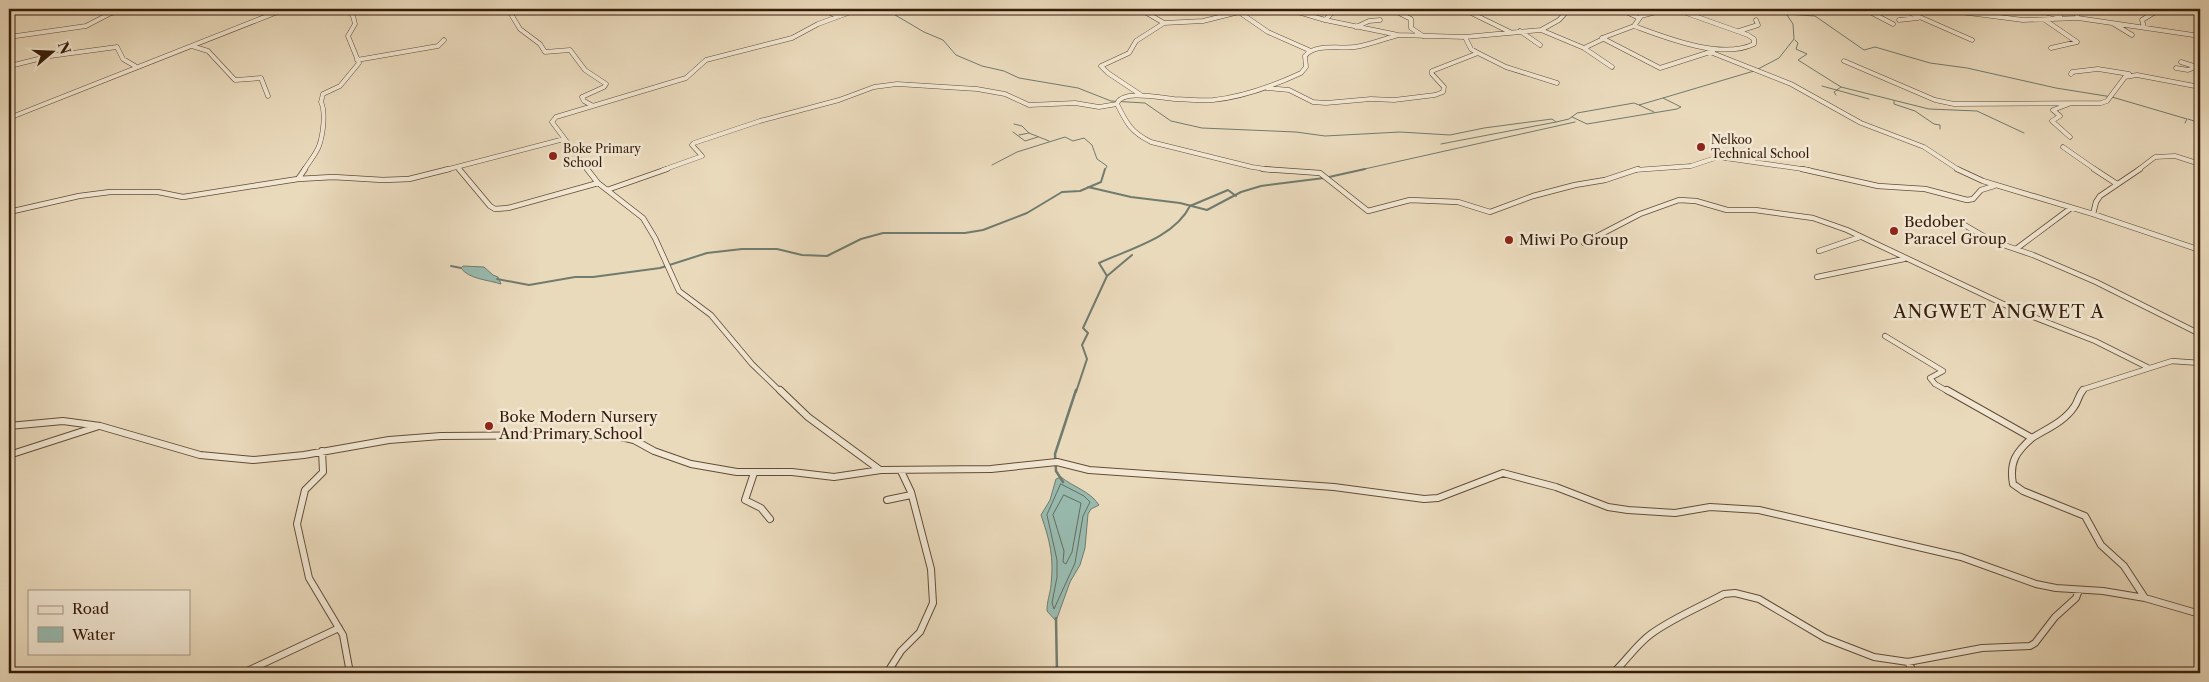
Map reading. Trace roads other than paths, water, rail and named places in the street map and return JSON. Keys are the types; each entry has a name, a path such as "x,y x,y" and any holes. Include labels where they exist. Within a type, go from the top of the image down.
{"street":[{"path":"103,9 111,13"},
{"path":"9,37 86,26 111,13 136,9"},
{"path":"9,118 135,66 192,46 285,9"},
{"path":"298,179 300,173 320,147 323,94 340,86 358,66 358,60 348,36 355,24 353,16 346,9"},
{"path":"508,9 520,29 540,44 545,52 570,50 585,70 606,84 604,87 582,97 584,101 593,106"},
{"path":"822,9 837,16"},
{"path":"859,9 837,16 797,36 701,62 692,74 686,78 569,112 553,120 553,125 598,183 643,218 658,243 678,292 711,315 746,358 808,418 881,470"},
{"path":"1140,9 1164,24"},
{"path":"1232,9 1268,32 1311,50 1356,47 1398,35"},
{"path":"1141,95 1128,84 1104,71 1101,66 1129,53 1136,41 1147,35 1155,27 1164,24 1203,21 1239,12 1266,9"},
{"path":"1288,9 1325,20 1398,35 1465,37 1541,30 1584,48 1612,67"},
{"path":"1325,20 1333,12 1332,9"},
{"path":"1402,9 1396,12 1409,17 1411,19 1411,28 1424,36"},
{"path":"1463,9 1510,32"},
{"path":"1541,30 1559,20 1569,9"},
{"path":"1620,9 1639,18"},
{"path":"1634,26 1639,18 1667,9"},
{"path":"1603,39 1660,68 1710,52 1739,50 1753,45 1754,40 1752,37 1739,31 1675,9"},
{"path":"1904,9 1919,18 1972,40"},
{"path":"1893,24 1868,11 1936,9 2015,19 2045,20 2065,17"},
{"path":"2032,9 2065,17 2200,36"},
{"path":"2074,9 2078,18"},
{"path":"2145,27 2142,25 2142,20 2160,9"},
{"path":"1898,20 1919,18"},
{"path":"1355,27 1367,22 1380,20"},
{"path":"1739,31 1758,25 1756,20"},
{"path":"2045,20 2077,42 2051,48"},
{"path":"2111,22 2132,34"},
{"path":"1584,48 1602,38 1634,26 1720,50"},
{"path":"1520,31 1540,45"},
{"path":"1465,37 1469,46 1478,53 1506,67 1557,83"},
{"path":"358,60 438,46 444,40"},
{"path":"192,46 208,51 216,56 235,80 261,78 268,96"},
{"path":"14,65 50,56 117,47 123,59 135,66"},
{"path":"1117,104 1118,100 1123,96 1141,95 1158,98 1212,100 1242,96 1301,73 1306,67 1305,56 1311,50"},
{"path":"1710,52 1791,84 1861,123 1924,147 1969,176 1994,186 2093,214 2200,250"},
{"path":"1262,88 1289,90 1321,103 1370,99 1390,101 1428,96 1439,94 1444,90 1442,83 1432,74 1432,71 1478,53"},
{"path":"1844,61 1947,103 2103,103 2120,86 2125,76 2137,75"},
{"path":"2180,62 2198,67"},
{"path":"2176,68 2188,70 2198,67"},
{"path":"2071,74 2070,72 2073,71 2098,69 2200,87"},
{"path":"607,190 702,156 692,145 694,142 880,86 908,84 978,89 1005,94 1025,104 1033,105 1072,103 1100,107 1117,104"},
{"path":"1117,104 1128,126 1137,135 1150,142 1252,167 1288,172 1320,173 1333,186 1368,211 1398,202 1416,200 1458,202 1490,212 1534,196 1575,185 1605,180 1640,168 1691,166 1718,157 1804,169 1878,186 1925,188 1967,200 1973,199 1981,190 1994,186"},
{"path":"2069,104 2053,110 2060,116 2052,122 2070,137"},
{"path":"9,212 79,196 110,192 158,192 183,198 298,179 333,177 403,180 564,139"},
{"path":"2063,147 2117,184"},
{"path":"2093,214 2097,199 2125,180 2146,162 2158,156 2175,156 2200,164"},
{"path":"458,167 490,206 495,209 508,208 598,183"},
{"path":"1584,243 1640,214 1683,200 1727,210 1755,210 1813,218 1860,237 2018,311 2096,342 2149,368"},
{"path":"2016,249 2056,217 2072,208"},
{"path":"1961,223 1992,241 2096,282 2167,320 2200,334"},
{"path":"1819,251 1860,237"},
{"path":"1817,277 1905,259"},
{"path":"1885,336 1943,371 1930,378 1935,384 2032,438"},
{"path":"2145,598 2124,566 2101,545 2084,516 2064,506 2023,491 2013,484 2011,460 2016,452 2032,438 2062,420 2074,406 2076,398 2084,389 2172,360 2200,363"},
{"path":"9,426 63,421 100,426 200,455 223,458 269,459 388,440 441,436 612,435 634,440 654,451 691,464 754,473 792,472 834,477 881,470 991,469 1057,462 1100,472 1125,471 1334,488 1424,499 1438,498 1504,474 1556,487 1608,507 1628,510 1675,512 1735,507 1759,510 1961,557 2036,584 2103,591 2145,598 2200,614"},
{"path":"9,455 100,426"},
{"path":"322,451 323,472 313,484 304,490 297,524 309,578 343,635 350,673"},
{"path":"887,673 901,651 920,632 933,603 932,570 908,484 901,471"},
{"path":"754,473 745,500 761,508 770,519"},
{"path":"887,500 911,495"},
{"path":"1613,673 1627,660 1634,648 1652,633 1724,594 1735,592 1759,599 1834,642 1874,658 1908,662 1982,648 2030,646 2035,643 2055,617 2076,598 2079,590"},
{"path":"243,673 339,628"},
{"path":"1908,662 1914,673"}],"water":[{"path":"463,266 484,267 498,277 501,284 469,275 461,268"},
{"path":"1061,477 1091,496 1099,505 1091,509 1088,514 1085,548 1080,565 1070,582 1056,621 1047,611 1052,575 1052,557 1041,515 1050,500 1056,479"}],"waterway":[{"path":"885,9 924,32 943,40 956,55 982,66 1004,71 1019,78 1078,88 1111,101 1145,103 1171,121 1202,128 1296,132 1325,136 1400,132 1450,135 1484,128 1552,119 1556,122"},
{"path":"1783,9 1786,14"},
{"path":"1758,69 1779,58 1794,39 1793,24 1786,14"},
{"path":"1786,14 1815,16 1864,50 1875,47 1930,63 1967,68 2056,88 2112,97 2187,119 2185,123"},
{"path":"1795,40 1798,43 1796,49 1807,54 1798,60 1841,87"},
{"path":"1663,98 1754,71"},
{"path":"1822,86 1837,90"},
{"path":"1837,90 1841,87"},
{"path":"1841,87 1929,109 1977,111 2024,133"},
{"path":"1836,95 1834,92 1837,90"},
{"path":"1837,90 1869,99"},
{"path":"1572,117 1587,124 1681,107 1663,98"},
{"path":"1639,105 1663,98"},
{"path":"1894,101 1894,104 1915,111 1934,124 1940,125 1940,129"},
{"path":"1556,122 1569,119 1577,113 1634,103 1639,105"},
{"path":"1639,105 1654,112"},
{"path":"2188,119 2200,123"},
{"path":"1441,144 1556,122"},
{"path":"1360,170 1575,122"},
{"path":"1014,124 1022,126 1029,133"},
{"path":"1013,132 1025,141 1038,137"},
{"path":"1019,135 1029,133"},
{"path":"1029,133 1049,141"},
{"path":"992,165 1017,152 1065,137 1073,141 1084,138 1092,145 1097,159 1107,166 1105,170"},
{"path":"1089,187 1101,182 1105,169"},
{"path":"1329,177 1365,169"},
{"path":"1235,195 1261,186 1324,178"},
{"path":"497,279 529,285 575,277 593,277 660,268 707,253 742,249 777,249 802,255 827,256 861,239 883,233 965,233 983,230 1027,213 1062,192 1080,191 1089,187"},
{"path":"1089,187 1131,197 1191,206"},
{"path":"1191,206 1228,190 1235,195"},
{"path":"1191,206 1207,210 1235,195"},
{"path":"1107,276 1099,263 1162,234 1183,217 1191,206"},
{"path":"1107,276 1132,255"},
{"path":"451,266 461,268"},
{"path":"1076,392 1087,359 1082,345 1088,333 1083,328 1107,276"},
{"path":"1063,482 1056,471 1055,454 1076,390"},
{"path":"1056,618 1057,673"}],"place":[{"name":"Nelkoo Technical School","path":"1701,147"},
{"name":"Boke Primary School","path":"553,156"},
{"name":"Bedober Paracel Group","path":"1894,231"},
{"name":"Miwi Po Group","path":"1509,240"},
{"name":"Boke Modern Nursery And Primary School","path":"489,426"}],"district":[{"name":"ANGWET ANGWET A","path":"1999,312"}]}
